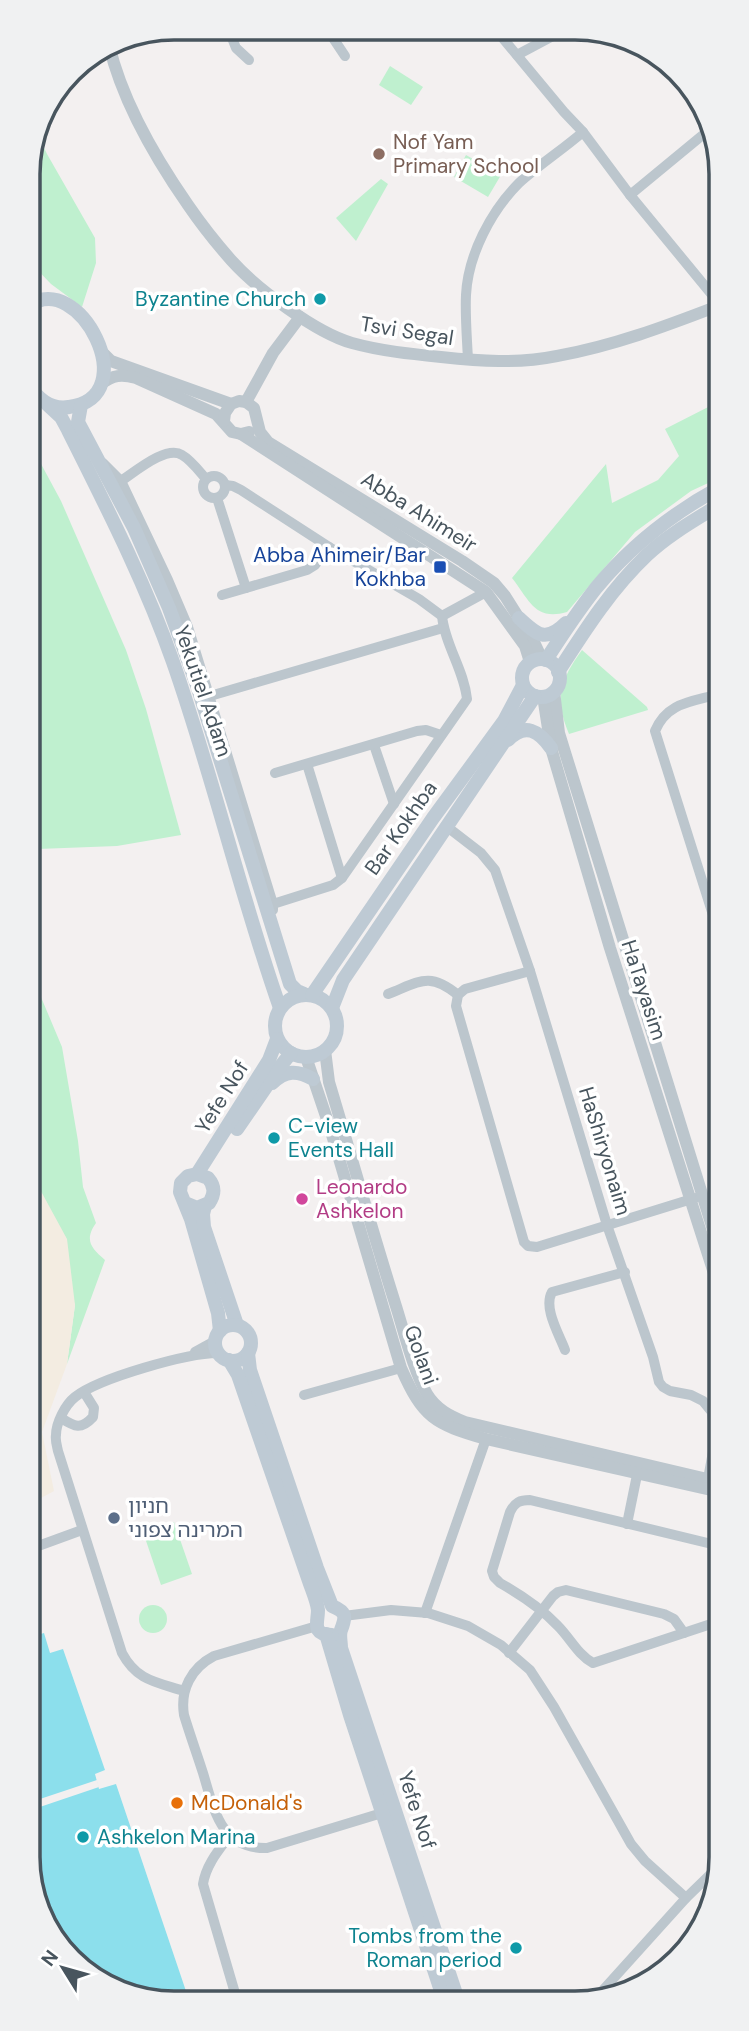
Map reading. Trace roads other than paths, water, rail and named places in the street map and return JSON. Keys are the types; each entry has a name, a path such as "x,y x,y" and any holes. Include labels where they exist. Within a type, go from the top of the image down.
{"main road":[{"path":"41,299 55,300 84,318 99,341 102,352 103,377 93,397 81,405 61,408 47,404"},
{"name":"Yekutiel Adam","path":"41,400 61,417 150,601 200,745 280,1008"},
{"name":"Yekutiel Adam","path":"81,405 78,422 134,528 169,608 197,685 290,984 297,991 308,995"},
{"path":"539,660 553,663 558,672 559,683 539,692 523,672 539,660 598,586 639,544 683,510 709,494"},
{"path":"558,672 593,617 648,554 709,512"},
{"path":"519,618 532,631 545,635 553,634 582,607"},
{"name":"Bar Kokhba","path":"332,1008 343,980 494,754 539,692"},
{"name":"Bar Kokhba","path":"308,995 504,720 539,692"},
{"path":"494,754 522,730 537,732 551,748"},
{"path":"308,995 322,999 332,1008 337,1021 337,1031 325,1051 306,1057 284,1049 278,1040 275,1021 280,1008 290,999 308,995"},
{"name":"Yefe Nof","path":"197,1174 270,1060 278,1040"},
{"name":"Yefe Nof","path":"212,1182 219,1157 291,1053"},
{"path":"261,1094 286,1073 299,1073 313,1079"},
{"path":"205,1206 197,1208 185,1203 180,1192 181,1183 188,1176 197,1174 212,1182 214,1193 205,1206 204,1227 237,1325"},
{"name":"Yefe Nof","path":"185,1203 214,1299 221,1346 238,1375 325,1626 382,1813 441,1991"},
{"path":"237,1325 245,1329 250,1336 251,1345 248,1353 240,1359 221,1346 225,1327 237,1325"},
{"path":"248,1353 254,1381 332,1606"},
{"path":"325,1626 324,1607 340,1609 344,1616"},
{"name":"Yefe Nof","path":"325,1626 344,1624 344,1616"},
{"name":"Yefe Nof","path":"325,1626 341,1648 455,1991"}],"street":[{"path":"233,40 236,48 249,61"},
{"path":"335,40 345,55"},
{"path":"504,40 709,293"},
{"path":"517,55 545,40"},
{"name":"Tsvi Segal","path":"113,55 149,144 197,219 232,261 254,281 300,317 333,335 350,342 397,353 468,360 514,361 555,357 603,346 663,327 709,308"},
{"path":"468,360 466,293 478,247 499,208 518,184 581,135"},
{"path":"630,195 703,136"},
{"path":"246,402 273,353 300,317"},
{"path":"102,352 111,360 231,404"},
{"path":"101,384 111,376 136,378 208,410 224,421 232,432 241,434 251,430 257,420 254,408 239,401 231,404 225,413 224,421"},
{"name":"Abba Ahimeir","path":"257,420 260,432 268,442 494,583 534,642 539,660"},
{"name":"Abba Ahimeir","path":"241,434 486,592 525,646 539,660"},
{"path":"121,481 162,454 174,451 184,456 206,479"},
{"path":"98,460 110,468 121,481 188,627 273,904 274,935"},
{"path":"225,485 223,495 217,498 205,495 203,488 206,479 219,477 225,485 241,490 329,547 419,599 442,616 443,628 466,687 467,699 342,878 333,885 273,904"},
{"path":"217,498 246,588"},
{"path":"222,595 307,570 315,565 329,547"},
{"path":"442,616 486,592"},
{"path":"210,696 443,628"},
{"name":"HaTayasim","path":"539,692 551,748 610,948 708,1225"},
{"name":"HaTayasim","path":"539,692 559,733 697,1198 708,1244"},
{"path":"709,697 671,708 661,717 656,730 709,900"},
{"path":"275,773 418,731 426,730 441,735"},
{"path":"374,745 394,804"},
{"path":"307,764 342,878"},
{"name":"HaShiryonaim","path":"446,826 481,853 495,870 530,971 607,1225 625,1272 659,1381 670,1391 691,1395 703,1401 708,1407"},
{"path":"530,971 465,989 458,995 456,1006 524,1242 528,1246 537,1247 697,1198"},
{"path":"388,994 421,981 434,980 458,995"},
{"name":"Golani","path":"325,1051 329,1082 407,1340 429,1397 450,1416 466,1422 708,1480"},
{"name":"Golani","path":"306,1057 331,1128 401,1368 413,1394 433,1418 450,1428 486,1439 708,1490"},
{"path":"565,1350 548,1300 552,1292 625,1272"},
{"path":"184,1691 148,1679 134,1671 122,1653 82,1530 55,1433 63,1412 74,1398 99,1383 221,1346"},
{"path":"304,1395 401,1368"},
{"path":"61,1418 79,1426 86,1424 93,1417 94,1408 85,1392"},
{"path":"425,1613 486,1439"},
{"path":"627,1524 637,1475"},
{"path":"708,1543 521,1500 513,1505 506,1521 492,1571 494,1577 542,1610 582,1655 593,1663 708,1624"},
{"path":"40,1545 82,1530"},
{"path":"509,1653 552,1596 566,1590 664,1614 674,1619 684,1633"},
{"path":"344,1616 391,1611 425,1613 468,1626 501,1645 530,1670 554,1707 631,1844 645,1861 686,1898"},
{"path":"325,1626 214,1656 193,1672 184,1691 184,1715 216,1817 230,1835 248,1846 267,1848 382,1813 389,1806 391,1799"},
{"path":"230,1835 205,1872 202,1884 234,1991"},
{"path":"606,1987 707,1878"}],"water":[{"name":"Ashkelon Marina","path":"44,1633 50,1653 63,1649 105,1770 95,1774 99,1789 116,1784 186,1991 156,1990 139,1986 123,1981 98,1967 98,1933 64,1933 47,1900 40,1857 40,1634"}],"place":[{"name":"Nof Yam Primary School","path":"379,154"},
{"name":"Byzantine Church","path":"320,299"},
{"name":"Abba Ahimeir/Bar Kokhba","path":"440,567"},
{"name":"C-view Events Hall","path":"274,1138"},
{"name":"Leonardo Ashkelon","path":"302,1199"},
{"name":"חניון המרינה צפוני","path":"114,1518"},
{"name":"McDonald's","path":"177,1803"},
{"name":"Ashkelon Marina","path":"83,1837"},
{"name":"Tombs from the Roman period","path":"516,1948"}]}
